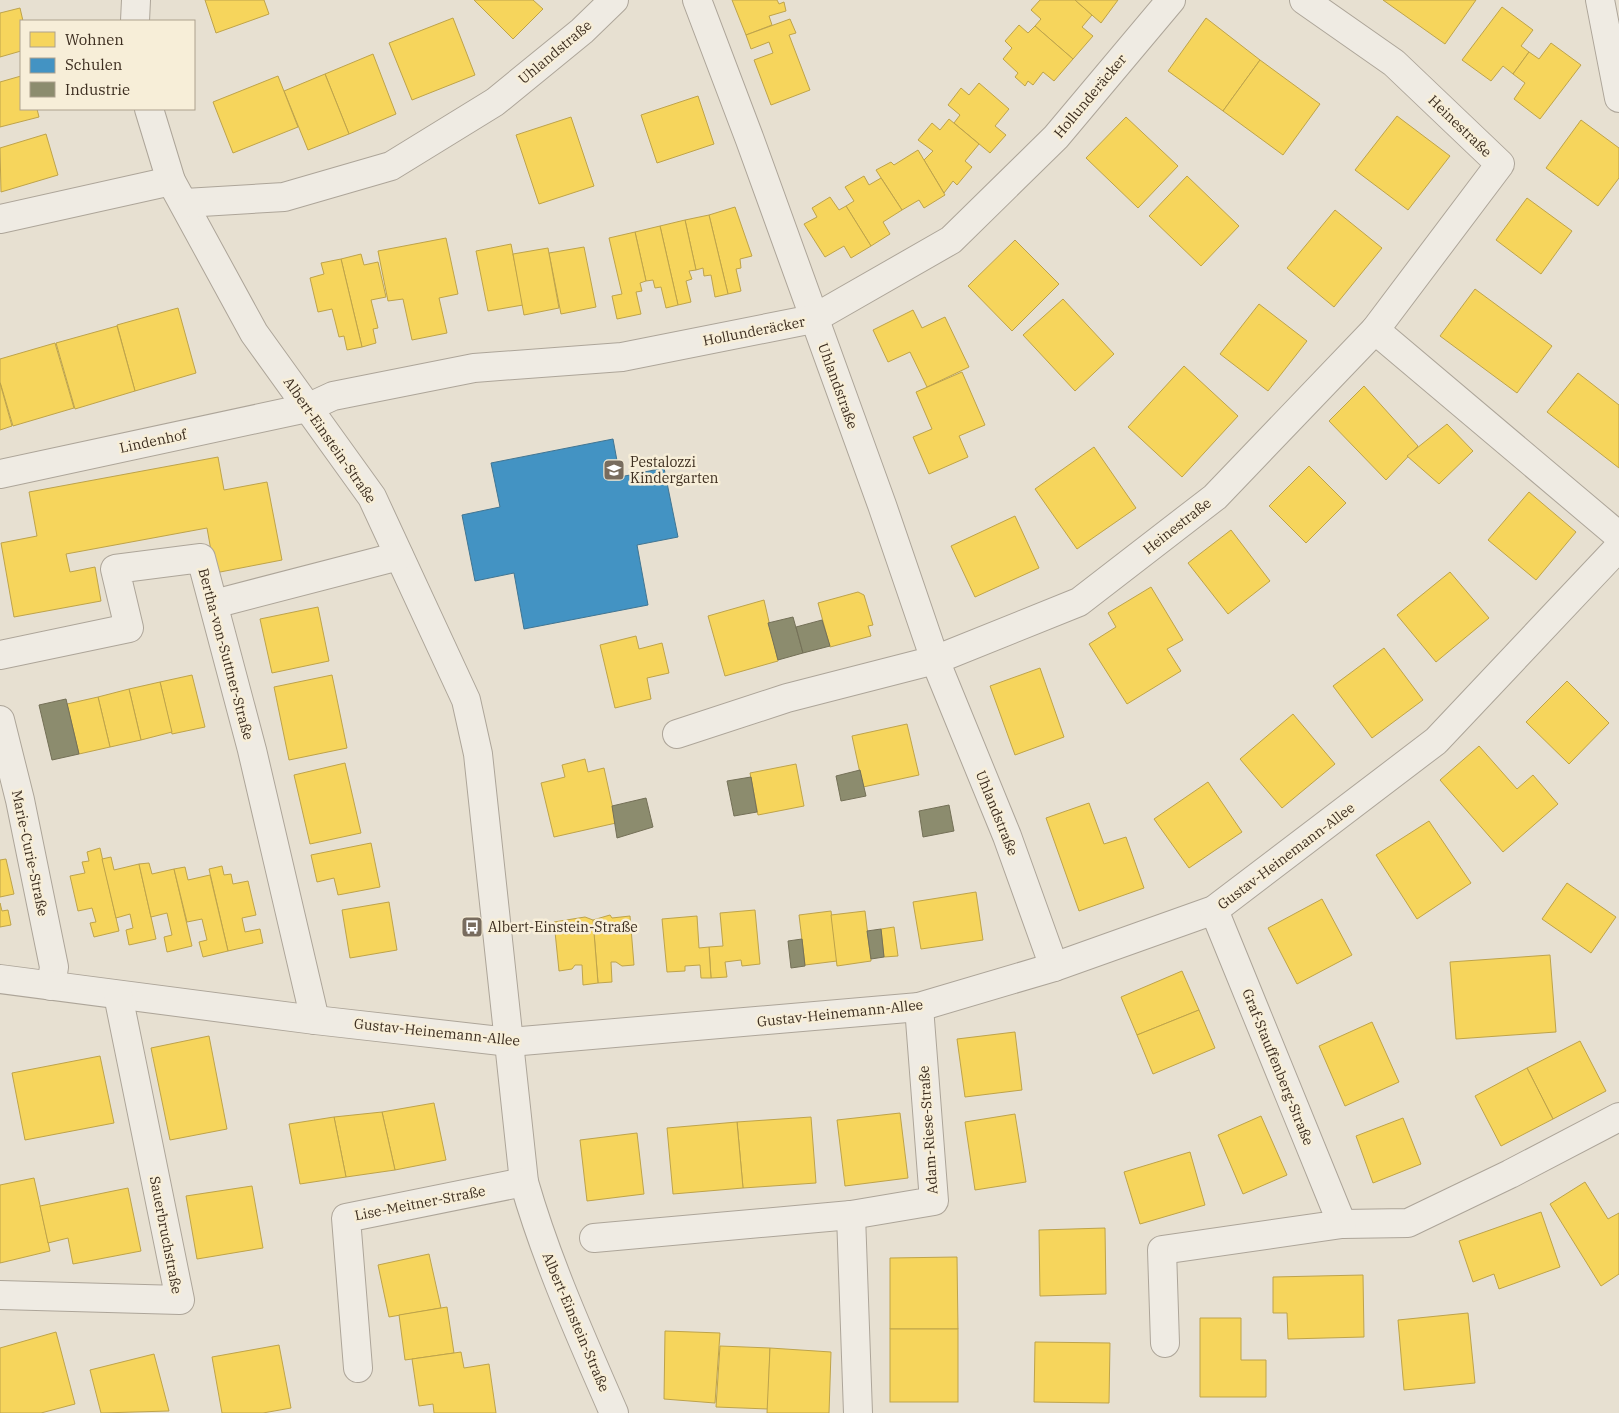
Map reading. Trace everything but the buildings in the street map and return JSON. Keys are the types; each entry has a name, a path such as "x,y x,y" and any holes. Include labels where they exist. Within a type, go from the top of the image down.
{"street":[{"path":"135,20 136,0"},
{"name":"Uhlandstraße","path":"178,192 284,196 391,166 495,102 582,31 614,0"},
{"name":"Uhlandstraße","path":"697,0 750,140 813,319 882,505 935,660 1006,836 1054,967"},
{"name":"Hollunderäcker","path":"307,408 333,396 474,368 622,357 813,319 951,240 1056,138 1171,0"},
{"name":"Heinestraße","path":"935,660 1079,602 1215,497 1375,330 1500,164 1394,63 1304,0"},
{"path":"1600,0 1619,98"},
{"name":"Albert-Einstein-Straße","path":"148,110 178,192 254,333 372,497 466,700 478,754 524,1182 539,1234 556,1279 614,1413"},
{"path":"0,219 178,192"},
{"path":"1375,330 1619,536"},
{"name":"Lindenhof","path":"0,474 307,408"},
{"name":"Gustav-Heinemann-Allee","path":"0,979 315,1020 510,1042 919,1007 1054,967 1214,910 1436,741 1619,548"},
{"path":"214,604 399,556"},
{"name":"Bertha-von-Suttner-Straße","path":"0,655 129,628 115,569 201,558 252,750 315,1020"},
{"path":"677,734 787,698 935,660"},
{"name":"Marie-Curie-Straße","path":"0,720 20,800 54,967 51,986"},
{"name":"Graf-Stauffenberg-Straße","path":"1214,910 1342,1224"},
{"name":"Sauerbruchstraße","path":"0,1295 180,1300 118,995"},
{"name":"Adam-Riese-Straße","path":"594,1238 851,1215 934,1201 919,1007"},
{"path":"1165,1343 1162,1250 1342,1224 1408,1223 1510,1174 1619,1117"},
{"name":"Lise-Meitner-Straße","path":"358,1368 346,1218 524,1182"},
{"path":"851,1215 858,1413"}],"place":[{"name":"Pestalozzi Kindergarten","path":"614,470"},
{"name":"Albert-Einstein-Straße","path":"472,927"}]}
